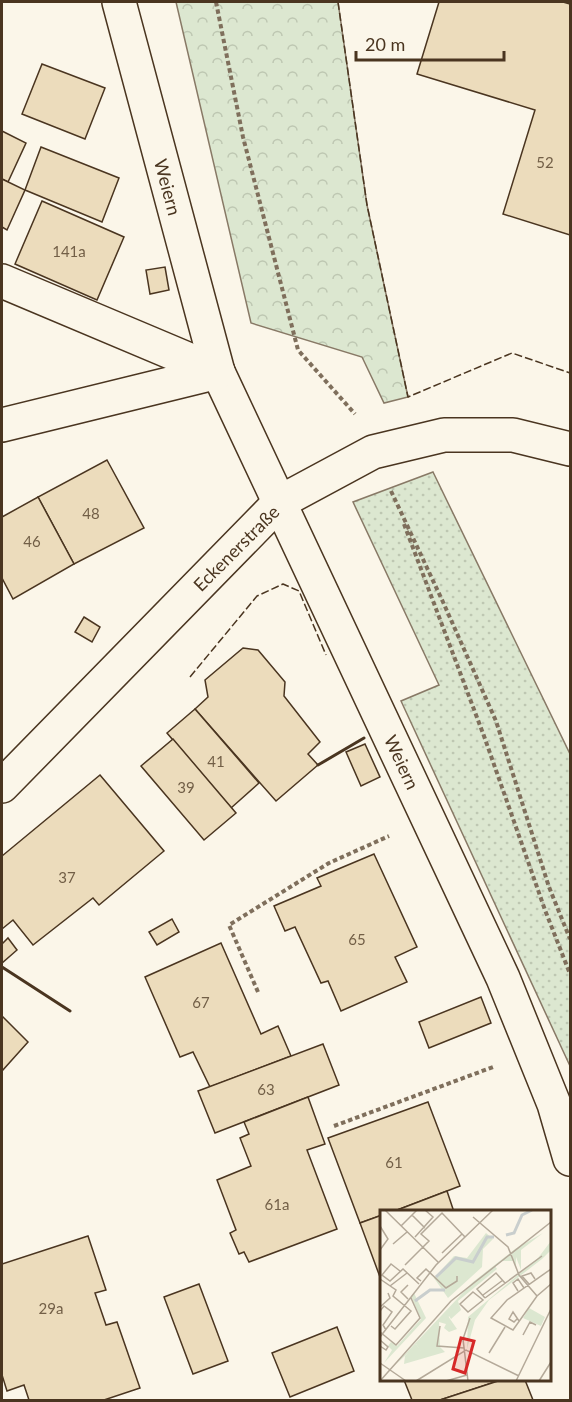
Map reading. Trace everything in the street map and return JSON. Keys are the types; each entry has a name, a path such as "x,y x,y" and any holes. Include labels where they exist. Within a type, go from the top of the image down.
{"street":[{"name":"Weiern","path":"119,2 218,372 503,978 554,1104 570,1159"},
{"path":"2,281 218,372"},
{"path":"2,425 218,372"},
{"name":"Eckenerstraße","path":"2,786 280,502 373,452 444,435 513,435 570,450"}],"path":[{"path":"216,2 243,137 298,350 356,415 393,495 496,721 549,887 570,939"},
{"path":"393,495 484,736 570,974"},
{"path":"258,992 229,925 329,863 428,818"},
{"path":"334,1126 533,1052"}],"green space":[{"path":"176,2 338,2 367,205 408,397 384,403 362,357 251,323"},
{"path":"433,472 570,754 570,1066 401,701 439,685 353,502"}],"building":[{"path":"439,2 563,2 570,4 570,235 503,214 535,110 417,74"},
{"path":"42,64 105,88 85,139 22,114"},
{"path":"2,131 26,143 8,182 2,179"},
{"path":"41,147 119,178 102,222 25,190"},
{"path":"2,179 25,190 7,230 2,227"},
{"path":"42,201 124,237 97,300 15,264"},
{"path":"165,267 169,290 150,294 146,270"},
{"path":"107,460 144,528 74,564 38,497"},
{"path":"38,497 74,564 13,599 2,578 2,517"},
{"path":"84,617 100,627 92,642 75,632"},
{"path":"243,648 258,650 285,682 284,696 320,742 308,754 318,765 276,801 195,709 208,697 205,680"},
{"path":"195,709 259,783 231,808 167,733"},
{"path":"173,739 236,813 204,840 141,766"},
{"path":"365,744 380,777 361,786 346,752"},
{"path":"100,775 164,851 99,905 93,898 33,945 13,920 2,929 2,856"},
{"path":"374,854 417,947 395,957 407,982 341,1011 328,981 321,983 295,927 285,931 274,906 321,886 317,878"},
{"path":"172,919 179,932 157,945 149,932"},
{"path":"8,938 17,950 2,963 2,944"},
{"path":"221,943 261,1034 278,1026 291,1056 210,1087 193,1052 180,1057 145,977"},
{"path":"481,997 491,1023 429,1048 419,1022"},
{"path":"2,1016 28,1042 2,1071"},
{"path":"323,1044 339,1085 215,1133 198,1091"},
{"path":"308,1097 325,1144 307,1150 337,1229 249,1262 244,1252 239,1254 230,1233 236,1230 217,1180 251,1166 240,1138 249,1134 244,1122"},
{"path":"428,1102 460,1186 397,1210 380,1210 380,1216 360,1223 328,1138"},
{"path":"447,1191 453,1210 397,1210"},
{"path":"380,1216 380,1277 360,1223"},
{"path":"88,1236 106,1290 95,1293 106,1325 117,1322 140,1388 104,1400 29,1400 24,1385 7,1391 2,1375 2,1264"},
{"path":"199,1284 228,1361 193,1374 164,1297"},
{"path":"337,1327 354,1371 290,1397 272,1353"},
{"path":"404,1381 498,1381 440,1400 412,1400"},
{"path":"498,1381 525,1381 533,1400 440,1400"}],"fence":[{"path":"338,2 367,205 408,397 512,353 570,373"},
{"path":"190,677 257,596 283,584 299,591 326,655"}],"wall":[{"path":"318,765 364,738"},
{"path":"2,967 70,1011"}]}
